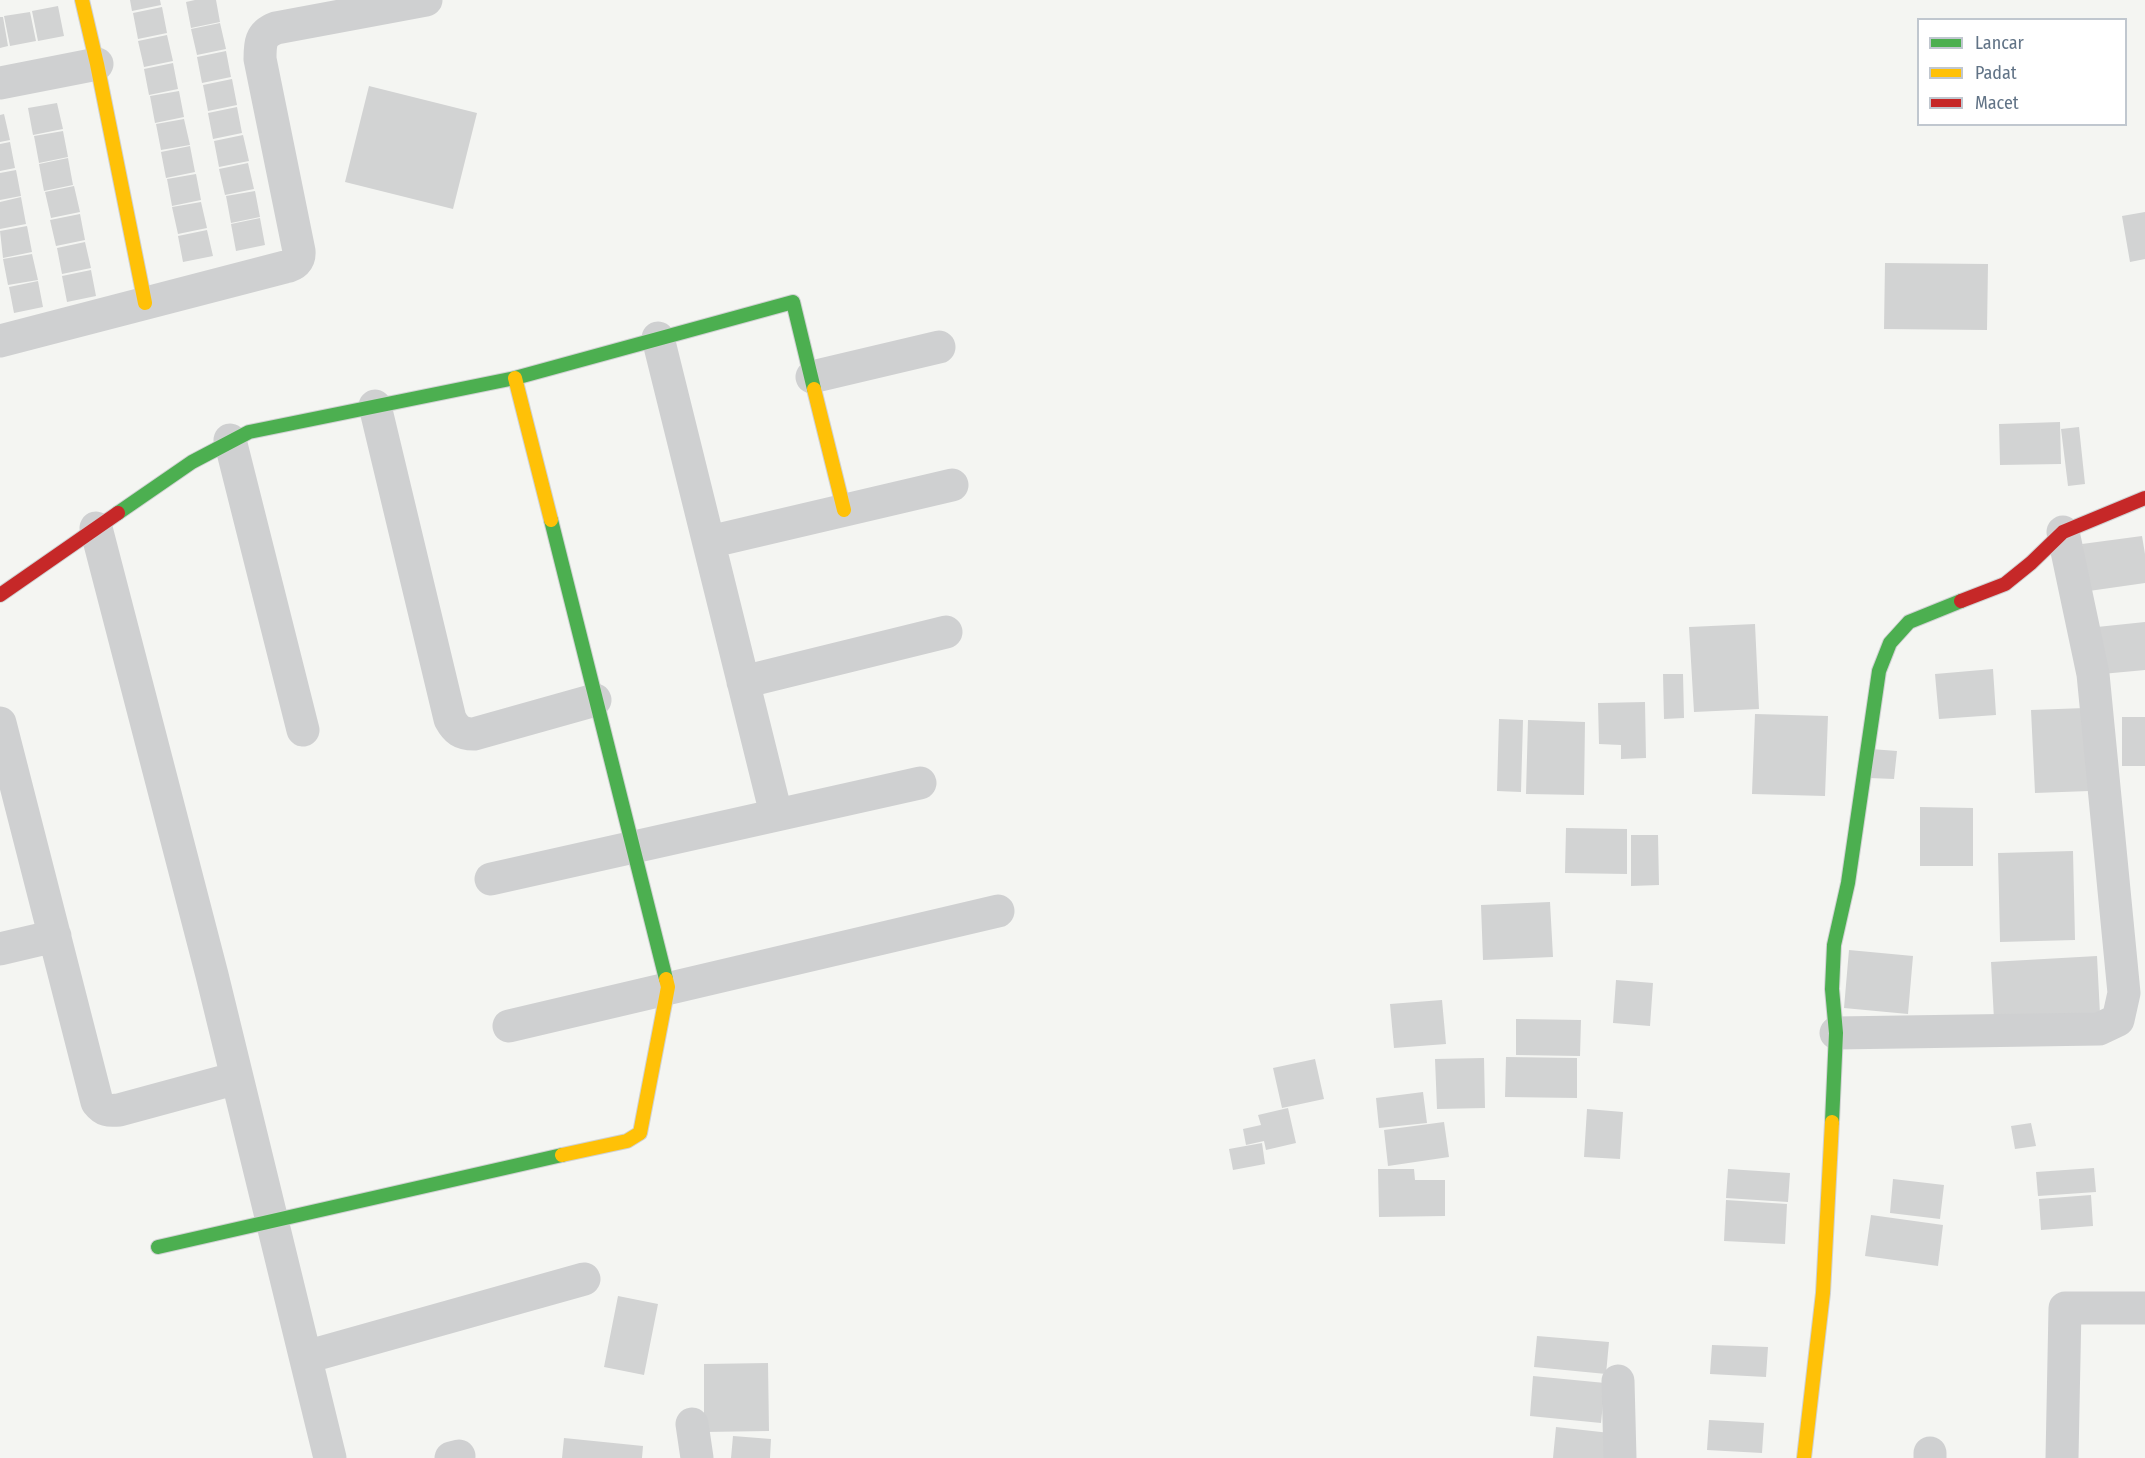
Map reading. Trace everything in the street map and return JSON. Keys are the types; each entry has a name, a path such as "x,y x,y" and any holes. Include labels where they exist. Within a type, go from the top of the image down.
{"street":[{"path":"82,0 145,303"},
{"path":"0,341 297,262 300,256 260,59 263,36 276,28 426,0"},
{"path":"0,83 97,64"},
{"path":"0,595 192,462 249,432 515,378 793,302 844,510"},
{"path":"658,339 776,814"},
{"path":"812,377 939,347"},
{"path":"158,1247 627,1141 640,1133 668,987 515,378"},
{"path":"375,405 450,719 456,730 464,734 474,734 595,700"},
{"path":"230,440 303,730"},
{"path":"709,542 952,485"},
{"path":"1804,1458 1823,1293 1836,1033 1832,989 1834,945 1850,871 1879,671 1890,643 1909,622 2005,584 2063,532 2145,498"},
{"path":"96,528 237,1078 330,1458"},
{"path":"1836,1033 2099,1029 2118,1020 2124,993 2093,674 2063,532"},
{"path":"743,682 946,632"},
{"path":"0,723 97,1102 108,1111 119,1110 237,1078"},
{"path":"491,879 920,783"},
{"path":"510,1026 998,911"},
{"path":"0,949 55,936"},
{"path":"306,1357 584,1279"},
{"path":"2062,1458 2066,1308 2145,1308"},
{"path":"1618,1381 1620,1458"},
{"path":"692,1424 697,1458"}],"building":[{"path":"130,0 160,0 161,5 132,11"},
{"path":"216,0 220,22 191,28 186,2"},
{"path":"58,6 64,36 38,41 32,11"},
{"path":"162,7 167,33 138,39 133,13"},
{"path":"30,12 36,41 10,46 4,16"},
{"path":"0,17 3,17 8,46 0,48"},
{"path":"220,23 226,49 197,55 191,29"},
{"path":"167,35 173,61 144,67 138,41"},
{"path":"226,51 231,77 202,83 197,57"},
{"path":"173,63 178,89 149,95 144,69"},
{"path":"232,79 237,105 208,111 203,85"},
{"path":"369,86 477,113 453,209 345,182"},
{"path":"179,91 184,117 155,123 150,96"},
{"path":"57,103 63,129 33,135 28,108"},
{"path":"237,107 242,133 213,139 208,113"},
{"path":"4,114 10,140 0,142 0,115"},
{"path":"184,119 190,145 161,150 156,124"},
{"path":"63,131 68,157 39,163 34,136"},
{"path":"243,135 249,161 219,167 214,141"},
{"path":"10,142 15,168 0,171 0,144"},
{"path":"190,146 195,172 166,178 161,152"},
{"path":"68,158 73,185 44,191 39,164"},
{"path":"248,163 254,189 225,195 219,169"},
{"path":"16,170 21,196 0,200 0,173"},
{"path":"196,174 201,200 172,206 167,179"},
{"path":"74,186 80,212 51,218 45,192"},
{"path":"255,191 260,217 231,223 226,196"},
{"path":"21,197 26,224 0,229 0,202"},
{"path":"201,202 207,228 178,234 172,207"},
{"path":"2145,212 2145,259 2130,262 2122,216"},
{"path":"80,214 85,240 56,246 50,220"},
{"path":"260,218 265,245 236,251 231,224"},
{"path":"27,226 32,252 3,258 0,231"},
{"path":"207,230 213,256 183,262 178,236"},
{"path":"85,242 91,268 62,274 57,248"},
{"path":"32,254 38,280 8,285 3,259"},
{"path":"1885,263 1988,264 1987,330 1884,329"},
{"path":"91,270 96,296 67,302 62,276"},
{"path":"38,281 43,307 14,313 9,287"},
{"path":"2060,422 2061,464 2000,465 1999,424"},
{"path":"2079,427 2085,484 2068,486 2061,429"},
{"path":"2142,536 2145,554 2145,583 2089,591 2082,544"},
{"path":"2145,622 2145,670 2102,674 2097,627"},
{"path":"1755,624 1759,709 1694,712 1689,627"},
{"path":"1993,669 1996,715 1939,719 1935,674"},
{"path":"1663,674 1683,674 1684,718 1664,719"},
{"path":"1645,702 1646,758 1621,759 1621,745 1599,744 1598,703"},
{"path":"2085,708 2089,791 2035,793 2031,710"},
{"path":"1755,714 1828,716 1825,796 1752,794"},
{"path":"2122,717 2145,717 2145,766 2122,766"},
{"path":"1499,719 1523,720 1521,792 1497,791"},
{"path":"1528,720 1585,722 1584,795 1526,794"},
{"path":"1871,749 1897,751 1894,779 1869,778"},
{"path":"1920,807 1973,808 1973,866 1920,866"},
{"path":"1566,828 1627,829 1627,874 1565,873"},
{"path":"1631,835 1658,835 1659,885 1631,886"},
{"path":"2073,851 2075,940 2000,942 1998,853"},
{"path":"1550,902 1553,957 1483,960 1481,905"},
{"path":"1849,950 1913,956 1908,1014 1844,1008"},
{"path":"2097,956 2100,1014 1994,1020 1991,962"},
{"path":"1616,980 1653,983 1650,1026 1613,1023"},
{"path":"1442,1000 1446,1044 1394,1048 1390,1004"},
{"path":"1516,1019 1581,1020 1580,1056 1516,1055"},
{"path":"1506,1057 1577,1058 1577,1098 1505,1097"},
{"path":"1484,1058 1485,1108 1437,1109 1435,1059"},
{"path":"1315,1059 1324,1099 1282,1108 1273,1068"},
{"path":"1423,1092 1427,1123 1379,1128 1376,1098"},
{"path":"1288,1108 1296,1143 1266,1150 1264,1141 1246,1145 1243,1129 1261,1125 1258,1115"},
{"path":"1587,1109 1623,1112 1620,1159 1584,1157"},
{"path":"1444,1122 1449,1157 1388,1166 1384,1130"},
{"path":"2031,1123 2036,1146 2015,1149 2011,1126"},
{"path":"1262,1143 1265,1164 1233,1170 1229,1149"},
{"path":"2094,1168 2096,1192 2038,1196 2036,1172"},
{"path":"1378,1169 1414,1169 1415,1180 1445,1180 1445,1216 1379,1217"},
{"path":"1728,1169 1790,1173 1788,1202 1726,1198"},
{"path":"1893,1179 1944,1185 1940,1219 1890,1213"},
{"path":"2091,1195 2093,1226 2041,1230 2039,1199"},
{"path":"1726,1200 1787,1204 1785,1244 1724,1241"},
{"path":"1871,1215 1943,1225 1938,1266 1865,1256"},
{"path":"618,1296 658,1304 644,1375 604,1367"},
{"path":"1537,1336 1609,1342 1606,1374 1534,1367"},
{"path":"1712,1345 1768,1347 1766,1377 1710,1374"},
{"path":"768,1363 769,1431 704,1432 704,1364"},
{"path":"1533,1376 1605,1383 1601,1423 1530,1416"},
{"path":"1709,1420 1764,1423 1762,1453 1707,1450"},
{"path":"1556,1427 1610,1433 1608,1458 1553,1458"},
{"path":"733,1436 771,1439 770,1458 731,1458"},
{"path":"564,1438 643,1446 642,1458 562,1458"}],"traffic: fast":[{"path":"118,513 192,462 249,432 515,378 793,302 814,389"},
{"path":"551,520 666,979"},
{"path":"1832,1122 1836,1033 1832,989 1834,945 1848,883 1879,671 1890,643 1909,622 1961,601"},
{"path":"158,1247 562,1155"}],"traffic: slow":[{"path":"82,0 145,303"},
{"path":"515,378 551,520"},
{"path":"814,389 844,510"},
{"path":"562,1155 627,1141 640,1133 668,987 666,979"},
{"path":"1804,1458 1823,1293 1832,1122"}],"traffic: jam":[{"path":"1961,601 2005,584 2063,532 2145,498"},
{"path":"0,595 118,513"}]}
